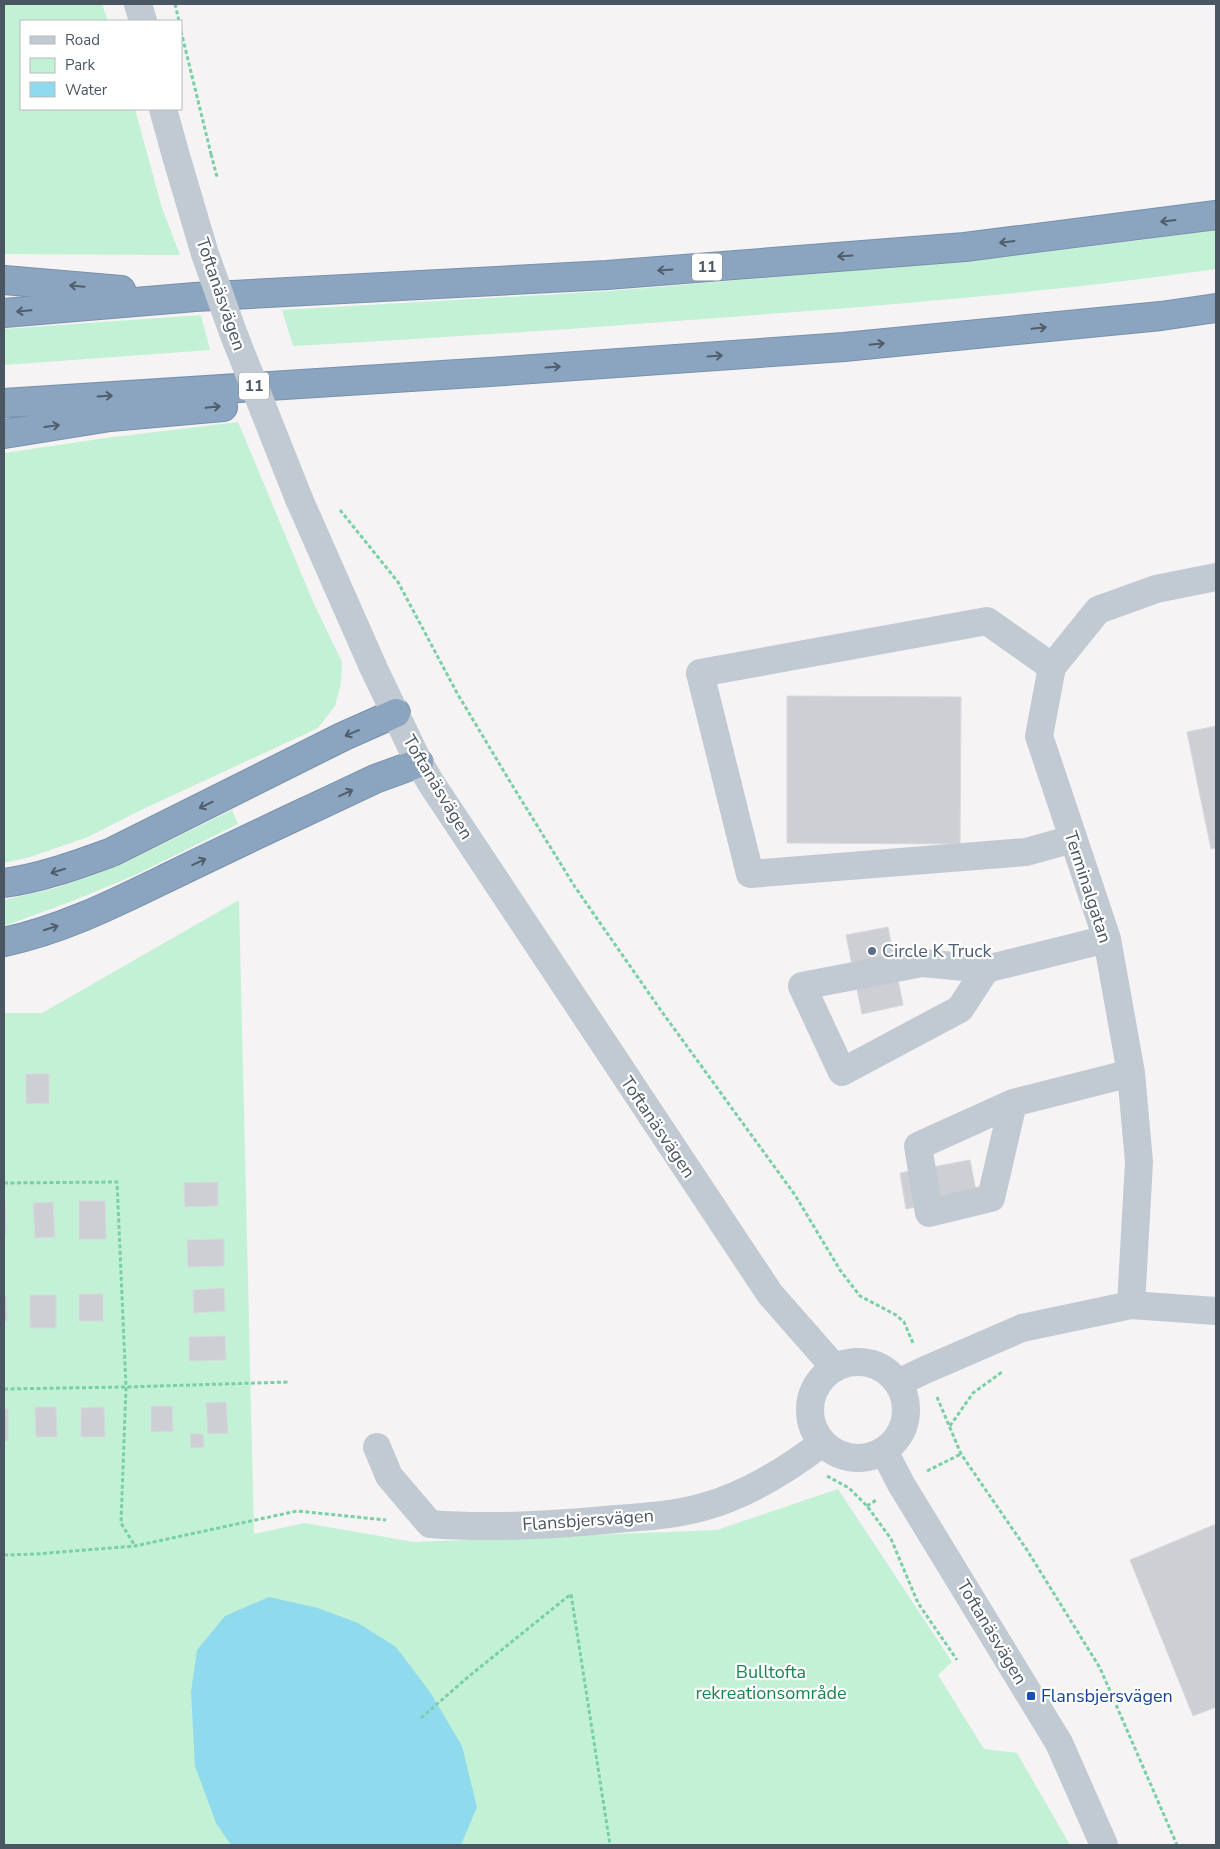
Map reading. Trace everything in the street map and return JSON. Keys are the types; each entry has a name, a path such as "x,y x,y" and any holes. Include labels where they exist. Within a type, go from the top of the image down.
{"highway":[{"name":"11","path":"4,313 195,297 607,275 965,247 1216,215"},
{"path":"4,280 195,297"},
{"name":"11","path":"4,402 504,371 844,347 1161,316 1216,308"},
{"path":"4,434 110,417 330,396 504,371"},
{"path":"4,883 26,880 74,866 112,852 344,736 396,714"},
{"path":"4,942 70,922 116,903 375,779 419,763"}],"street":[{"path":"138,4 142,20"},
{"name":"Toftanäsvägen","path":"163,110 205,254 234,335 299,499 362,643 419,763 770,1294 835,1368"},
{"name":"Terminalgatan","path":"1131,1306 1139,1162 1131,1073 1107,939 1039,736 1052,667 1098,610 1156,589 1216,577"},
{"path":"1052,667 987,621 700,673 750,874 1026,852 1073,839"},
{"path":"986,969 960,1009 842,1072 802,986 922,963 986,969 1107,939"},
{"path":"1014,1102 1131,1073"},
{"path":"898,1383 1022,1328 1131,1306 1216,1311"},
{"path":"852,1362 870,1363 886,1370 898,1383 905,1399 906,1417 900,1434 884,1451 872,1456 854,1458 837,1453 822,1442 812,1424 810,1402 819,1382 835,1368 852,1362"},
{"name":"Flansbjersvägen","path":"430,1524 457,1526 567,1524 671,1513 703,1507 738,1494 770,1479 797,1462 822,1442"},
{"path":"377,1447 389,1476 430,1524"},
{"name":"Toftanäsvägen","path":"884,1451 901,1484 1059,1743 1104,1845"}],"path":[{"path":"175,4 179,20"},
{"path":"182,35 211,154"},
{"path":"336,503 340,512 398,582 457,694 575,887 662,1012 795,1195 840,1270 860,1296 896,1315 904,1322 961,1454 1027,1550 1100,1668 1178,1845"},
{"path":"4,1183 117,1182 126,1388 121,1523 135,1546"},
{"path":"950,1426 972,1393 1010,1368"},
{"path":"4,1389 126,1388 289,1382"},
{"path":"797,1462 849,1488 866,1506 891,1539 918,1603 957,1660"},
{"path":"4,1555 135,1546 298,1511 430,1524"},
{"path":"421,1718 468,1677 571,1594 610,1845"}],"green space":[{"path":"4,4 102,4 108,20 20,20 20,110 135,110 162,208 180,255 4,254"},
{"path":"1216,229 1216,269 1006,294 544,331 293,346 282,310 610,291 968,261"},
{"path":"201,315 210,350 4,365 4,329"},
{"path":"238,422 314,604 342,662 341,683 335,706 318,728 141,810 88,837 30,857 4,863 4,453"},
{"path":"232,810 238,824 133,876 4,926 4,900 56,888 118,866"},
{"name":"Bulltofta rekreationsområde","path":"239,900 254,1534 305,1523 414,1542 717,1530 838,1489 952,1662 938,1675 984,1749 1017,1753 1070,1845 4,1845 4,1013 42,1013"}],"water":[{"path":"269,1597 318,1608 358,1623 396,1647 430,1692 462,1746 477,1807 461,1845 231,1845 216,1823 195,1766 191,1692 197,1650 225,1616"}],"building":[{"path":"787,696 961,697 960,844 787,843"},
{"path":"1216,726 1216,848 1211,849 1187,732"},
{"path":"888,927 903,1005 862,1014 846,935"},
{"path":"26,1074 49,1074 49,1103 26,1104"},
{"path":"970,1160 977,1196 906,1209 900,1173"},
{"path":"218,1182 218,1206 185,1207 184,1183"},
{"path":"79,1201 105,1201 106,1239 79,1239"},
{"path":"5,1202 6,1234 4,1234"},
{"path":"53,1202 55,1237 35,1238 33,1203"},
{"path":"224,1239 224,1266 188,1267 187,1240"},
{"path":"224,1288 225,1311 194,1313 193,1290"},
{"path":"79,1294 103,1294 103,1321 79,1321"},
{"path":"30,1295 56,1295 56,1328 30,1328"},
{"path":"4,1296 6,1296 7,1321 4,1321"},
{"path":"225,1336 226,1360 189,1361 189,1337"},
{"path":"226,1402 228,1433 208,1434 206,1403"},
{"path":"151,1406 172,1406 173,1431 151,1432"},
{"path":"35,1407 56,1407 57,1437 36,1437"},
{"path":"104,1407 105,1437 81,1437 81,1408"},
{"path":"4,1409 8,1409 8,1441 4,1441"},
{"path":"190,1434 203,1434 204,1447 191,1448"},
{"path":"1216,1524 1216,1707 1193,1716 1130,1560"}],"place":[{"name":"Circle K Truck","path":"872,951"},
{"name":"Flansbjersvägen","path":"1031,1696"}]}
